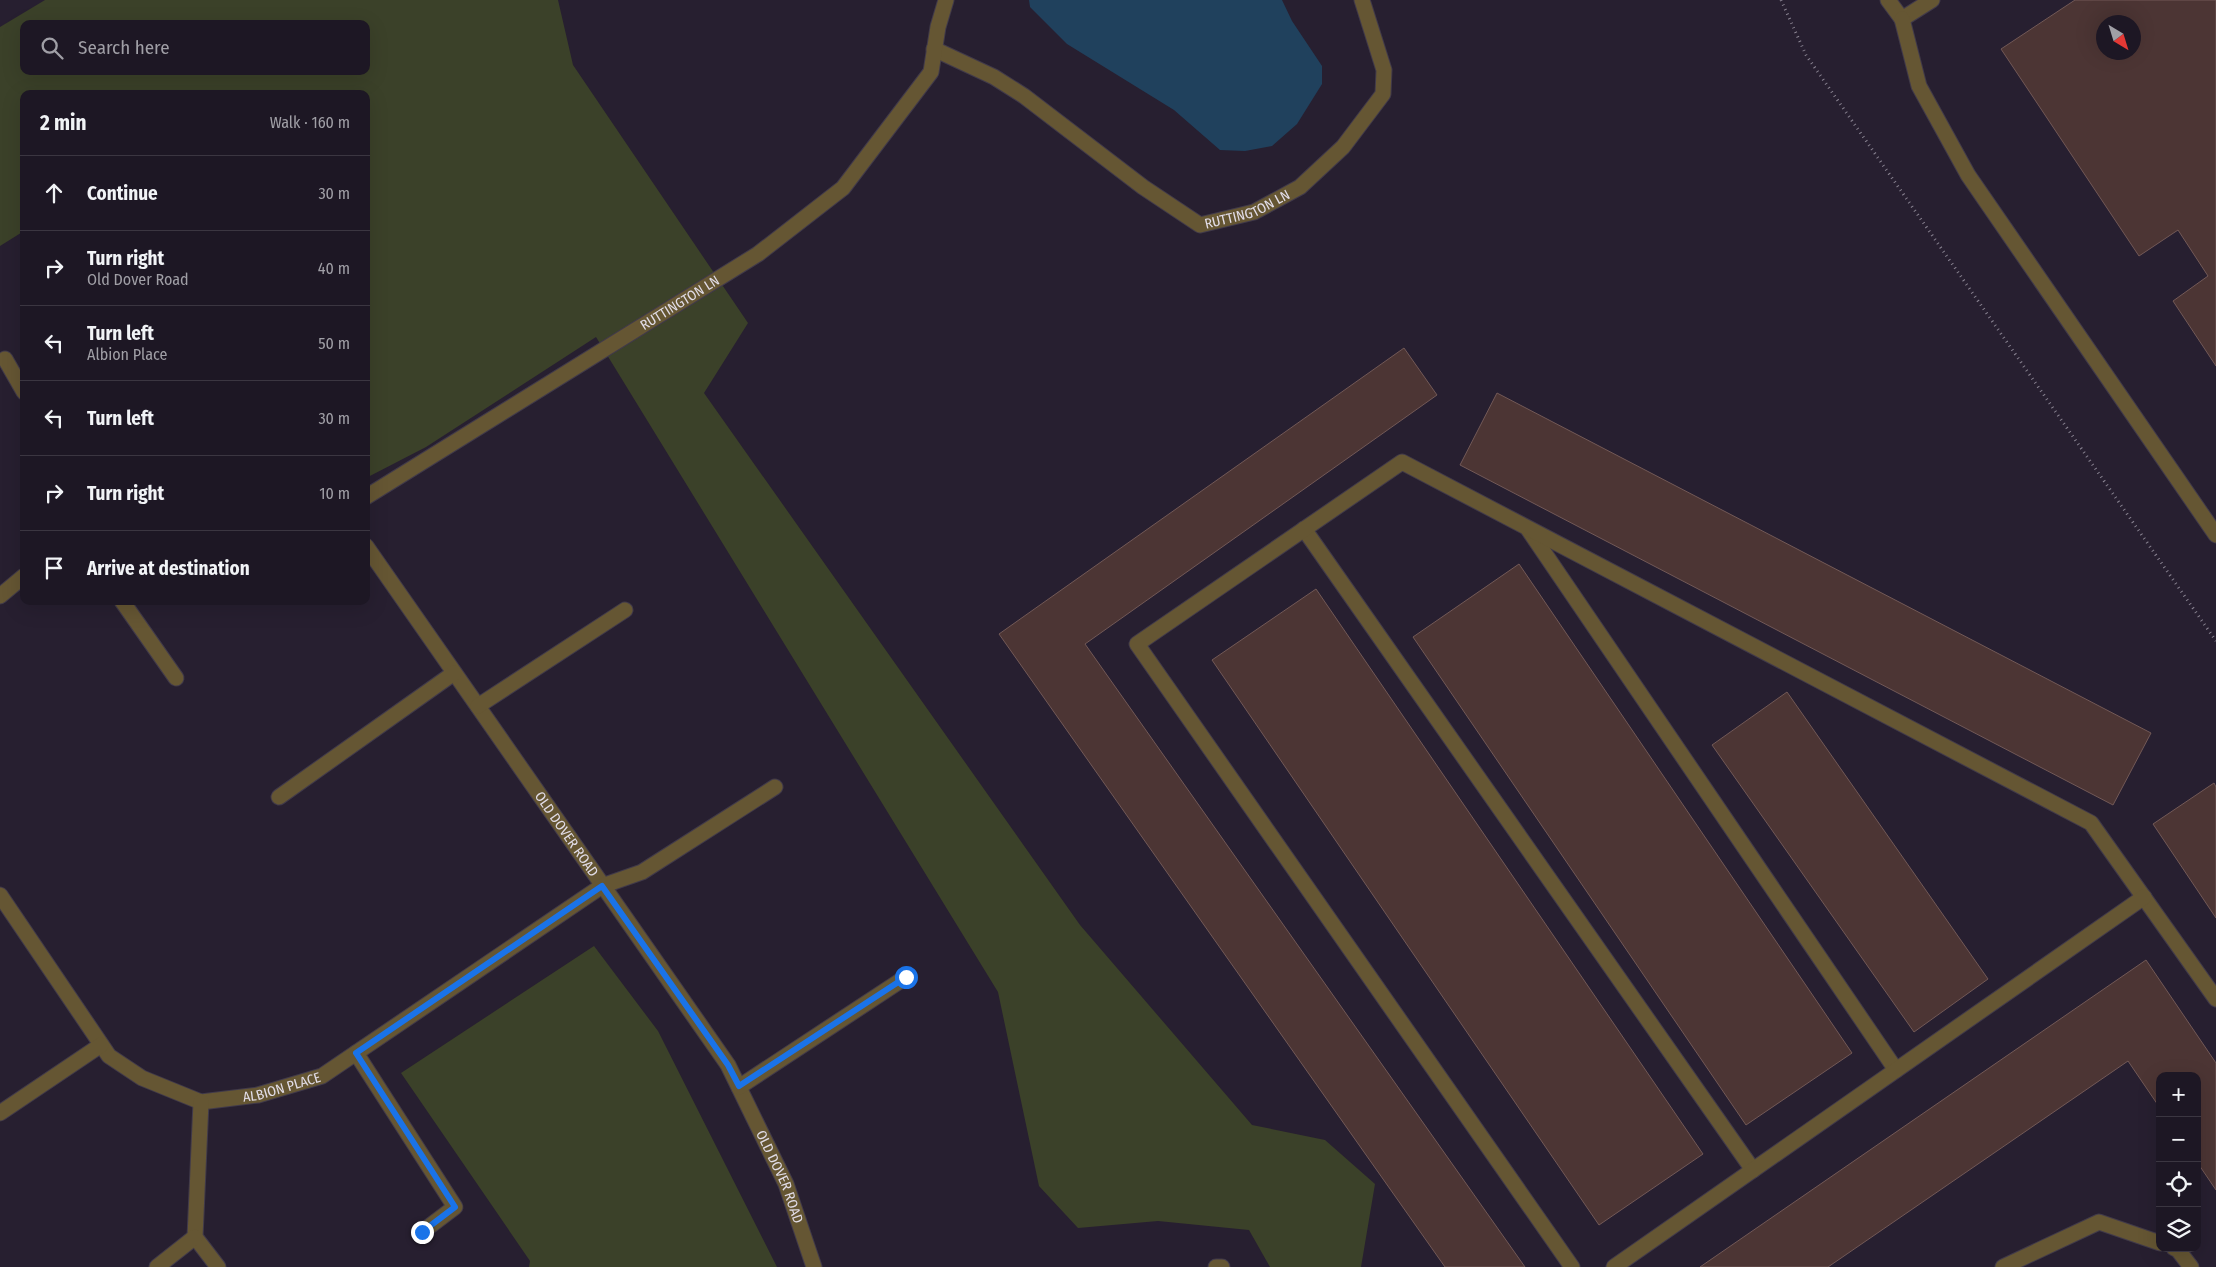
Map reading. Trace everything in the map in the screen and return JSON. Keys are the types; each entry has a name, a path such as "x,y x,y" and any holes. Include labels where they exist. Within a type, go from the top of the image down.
{"street":[{"name":"RUTTINGTON LN","path":"370,495 758,254 843,188 930,72 946,0"},
{"name":"RUTTINGTON LN","path":"934,49 994,77 1024,96 1143,187 1200,225 1254,212 1300,187 1344,147 1383,94 1384,70 1362,0"},
{"path":"1888,0 1902,20 1919,86 1968,174 2216,535"},
{"path":"1902,20 1932,0"},
{"path":"5,359 20,385"},
{"path":"1572,1267 1137,644 1402,462 2091,823 2216,999"},
{"path":"1526,527 1896,1070"},
{"path":"1304,529 1753,1170"},
{"name":"OLD DOVER ROAD","path":"370,552 728,1065 786,1184 814,1267"},
{"path":"0,596 20,579"},
{"path":"125,605 176,678"},
{"path":"478,706 625,610"},
{"path":"279,797 454,673"},
{"name":"ALBION PLACE","path":"0,896 109,1056 142,1078 201,1102 258,1095 322,1076 602,886 642,872 775,787"},
{"path":"1614,1267 2144,897"},
{"path":"739,1086 906,977"},
{"path":"0,1114 101,1045"},
{"path":"356,1053 455,1207 422,1232"},
{"path":"201,1102 195,1237 218,1267"},
{"path":"2002,1267 2099,1222 2156,1242"},
{"path":"157,1267 195,1237"},
{"path":"2180,1252 2191,1267"},
{"path":"1216,1267 1222,1267"}],"path":[{"path":"1782,0 1806,55 2216,641"}],"green space":[{"path":"45,0 558,0 573,65 748,323 704,393 1080,925 1252,1125 1325,1140 1375,1184 1361,1267 1270,1267 1249,1230 1158,1221 1078,1228 1039,1186 998,992 596,337 426,447 370,476 370,90 20,90 20,234 0,246 0,27"},
{"path":"594,946 658,1031 777,1267 529,1267 530,1261 401,1073"}],"water":[{"path":"1029,0 1282,0 1292,21 1322,66 1322,84 1297,124 1272,146 1245,151 1220,150 1174,110 1067,44 1030,7"}],"building":[{"path":"2075,0 2216,0 2216,366 2173,301 2208,276 2178,230 2139,256 2001,49"},
{"path":"1404,348 1437,395 1085,644 1525,1267 1445,1267 999,634"},
{"path":"1497,393 2151,733 2113,805 1460,465"},
{"path":"1519,564 1852,1053 1746,1125 1413,637"},
{"path":"1316,589 1703,1154 1599,1225 1212,660"},
{"path":"1787,692 1988,979 1914,1032 1712,745"},
{"path":"2214,783 2216,787 2216,918 2153,824"},
{"path":"2146,960 2216,1063 2216,1190 2201,1168 2201,1072 2156,1072 2156,1102 2128,1061 1828,1267 1700,1267"}],"route":[{"path":"422,1232 455,1207 356,1053 602,886 728,1065 739,1086 906,977"}]}
